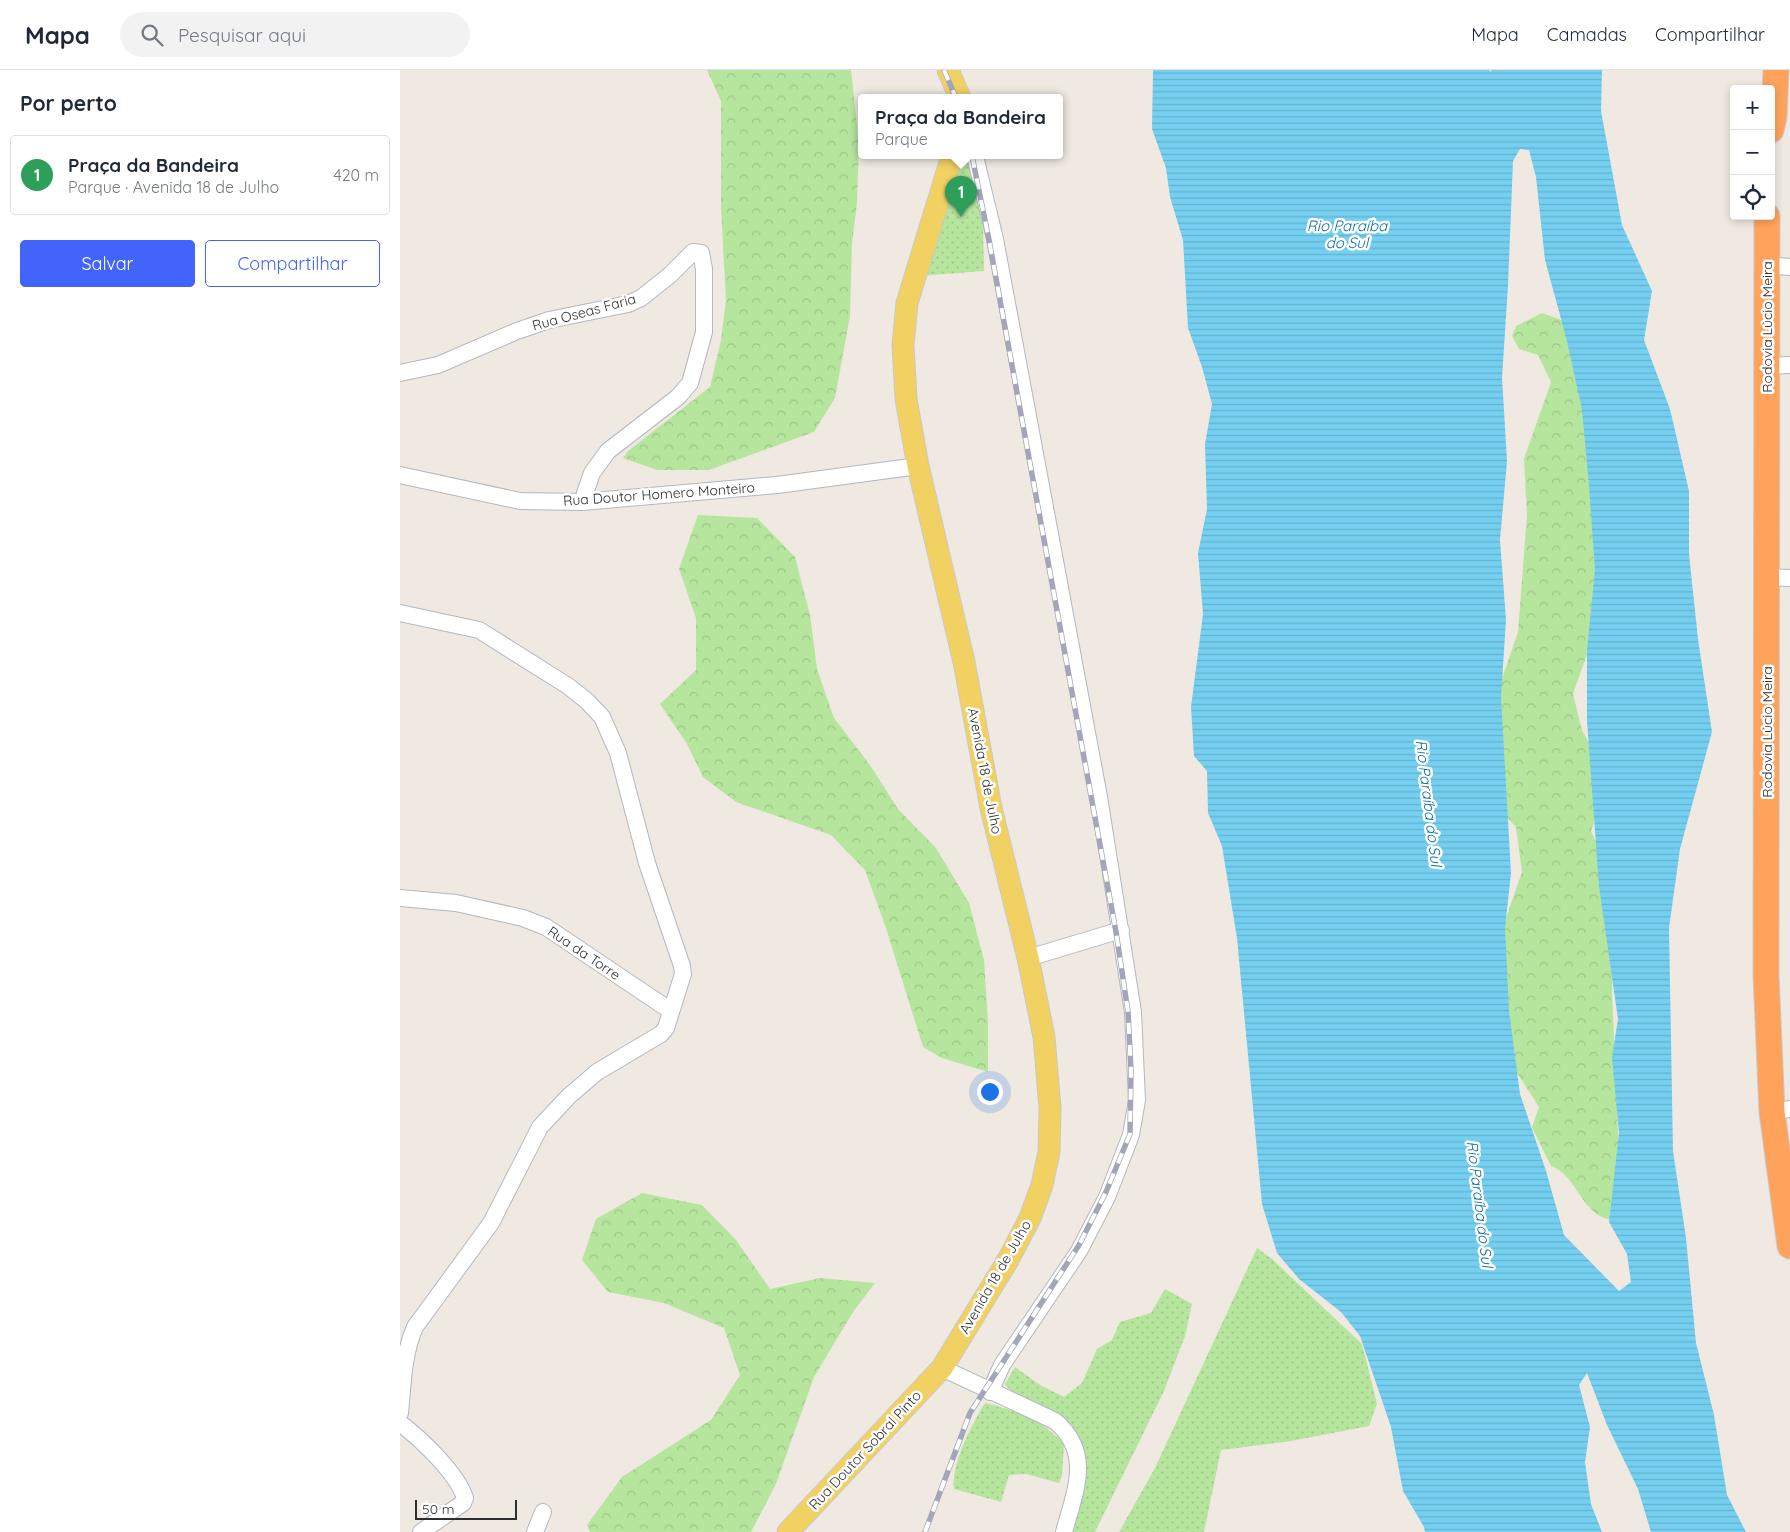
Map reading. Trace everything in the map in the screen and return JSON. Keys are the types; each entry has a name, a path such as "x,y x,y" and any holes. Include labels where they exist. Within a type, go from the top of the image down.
{"highway":[{"path":"1762,70 1764,85"},
{"path":"1769,70 1769,85"},
{"path":"1775,85 1776,70"},
{"name":"Rodovia Lúcio Meira","path":"1768,220 1779,266 1779,577 1766,975 1781,1111 1790,1246"}],"main road":[{"path":"948,70 958,94"},
{"name":"Avenida 18 de Julho","path":"942,1368 1008,1260 1030,1218 1042,1185 1049,1152 1050,1108 1044,1037 1028,958 991,808 964,662 918,466 906,399 903,345 907,303 951,159"},
{"name":"Rua Doutor Sobral Pinto","path":"788,1532 942,1368"}],"street":[{"path":"976,159 997,249 1099,797 1134,1012 1137,1100 1131,1135 1107,1197 1079,1251 1002,1365 990,1392"},
{"name":"Rua Oseas Faria","path":"400,373 438,365 517,330 549,320 628,304 650,292 693,252 701,253 704,270 704,332 690,383 678,397 608,451 592,473 582,502"},
{"name":"Rua Doutor Homero Monteiro","path":"400,475 520,501 582,502 777,485 918,466"},
{"path":"400,613 479,630 568,686 587,701 602,717 618,753 647,863 682,966 681,983 661,1034 597,1072 569,1096 540,1127 491,1223 415,1327 409,1342 406,1358 400,1413"},
{"name":"Rua da Torre","path":"400,898 456,903 522,918 546,927 639,991 672,1010"},
{"path":"1028,958 1121,930"},
{"path":"942,1368 1055,1421 1067,1431 1074,1442 1079,1469 1064,1532"},
{"path":"400,1423 422,1440 459,1485 465,1498 463,1503 425,1529"},
{"path":"535,1532 543,1512"}],"green space":[{"path":"707,70 851,70 858,135 858,159 857,203 852,243 850,316 835,398 814,432 709,470 657,470 623,458 628,451 710,387 721,340 726,300 721,207 721,101"},
{"path":"961,159 969,159 983,229 984,271 919,276"},
{"path":"1542,313 1581,327 1614,578 1573,694 1582,730 1611,773 1591,831 1597,844 1615,949 1612,991 1619,1157 1619,1222 1602,1217 1593,1211 1571,1182 1559,1170 1551,1166 1532,1127 1539,1107 1503,1051 1498,941 1522,872 1516,827 1500,810 1498,690 1518,632 1527,515 1524,459 1551,382 1538,355 1519,349 1512,336 1516,326"},
{"path":"698,515 757,518 795,557 810,615 817,669 834,718 870,765 898,809 936,848 969,903 984,960 988,1022 988,1072 942,1058 923,1047 886,928 865,870 831,835 736,802 703,777 687,744 660,704 696,670 696,618 679,569"},
{"path":"642,1193 702,1205 736,1240 770,1289 820,1278 875,1283 853,1312 814,1377 776,1484 751,1532 590,1532 587,1525 622,1477 711,1420 740,1375 724,1328 664,1303 608,1292 582,1260 596,1219"},
{"path":"1257,1248 1272,1259 1362,1344 1377,1404 1369,1426 1291,1441 1221,1450 1204,1532 1119,1532 1155,1468"},
{"path":"1165,1289 1192,1304 1185,1336 1164,1391 1095,1532 1067,1532 1078,1439 1071,1424 1011,1392 1005,1384 1015,1367 1040,1385 1064,1397 1082,1383 1097,1349 1112,1340 1120,1322 1151,1313"},
{"path":"985,1403 1009,1409 1028,1417 1046,1427 1064,1444 1062,1475 1059,1483 1026,1474 1009,1475 1001,1502 954,1489 959,1456 974,1422"}],"water":[{"name":"Rio Paraíba do Sul","path":"1153,70 1489,70 1491,72 1491,70 1602,70 1601,111 1622,225 1652,291 1644,340 1670,409 1689,491 1689,554 1698,639 1712,732 1680,849 1669,928 1673,1151 1686,1238 1696,1343 1714,1415 1727,1495 1746,1532 1651,1532 1638,1489 1607,1425 1587,1373 1579,1385 1590,1427 1585,1462 1591,1504 1602,1532 1425,1532 1403,1491 1391,1427 1360,1336 1341,1312 1299,1279 1277,1253 1262,1204 1237,938 1222,846 1208,813 1207,771 1194,756 1191,707 1203,614 1198,553 1207,509 1205,444 1212,404 1202,367 1188,328 1183,240 1170,197 1166,168 1152,129","holes":["1520,149 1529,150 1536,177 1545,260 1567,341 1582,410 1589,486 1595,570 1587,650 1587,721 1599,886 1618,1019 1612,1057 1619,1133 1609,1222 1627,1254 1631,1282 1619,1291 1564,1235 1546,1171 1520,1094 1509,1011 1505,928 1511,873 1501,697 1506,620 1500,540 1507,461 1502,378 1513,161"]}],"railway":[{"path":"944,70 954,94"},
{"path":"925,1532 970,1413 1079,1245 1106,1192 1130,1134 1131,1071 1128,1012 1116,932 973,159"}],"place":[{"name":"Praça da Bandeira","path":"961,217"}]}
